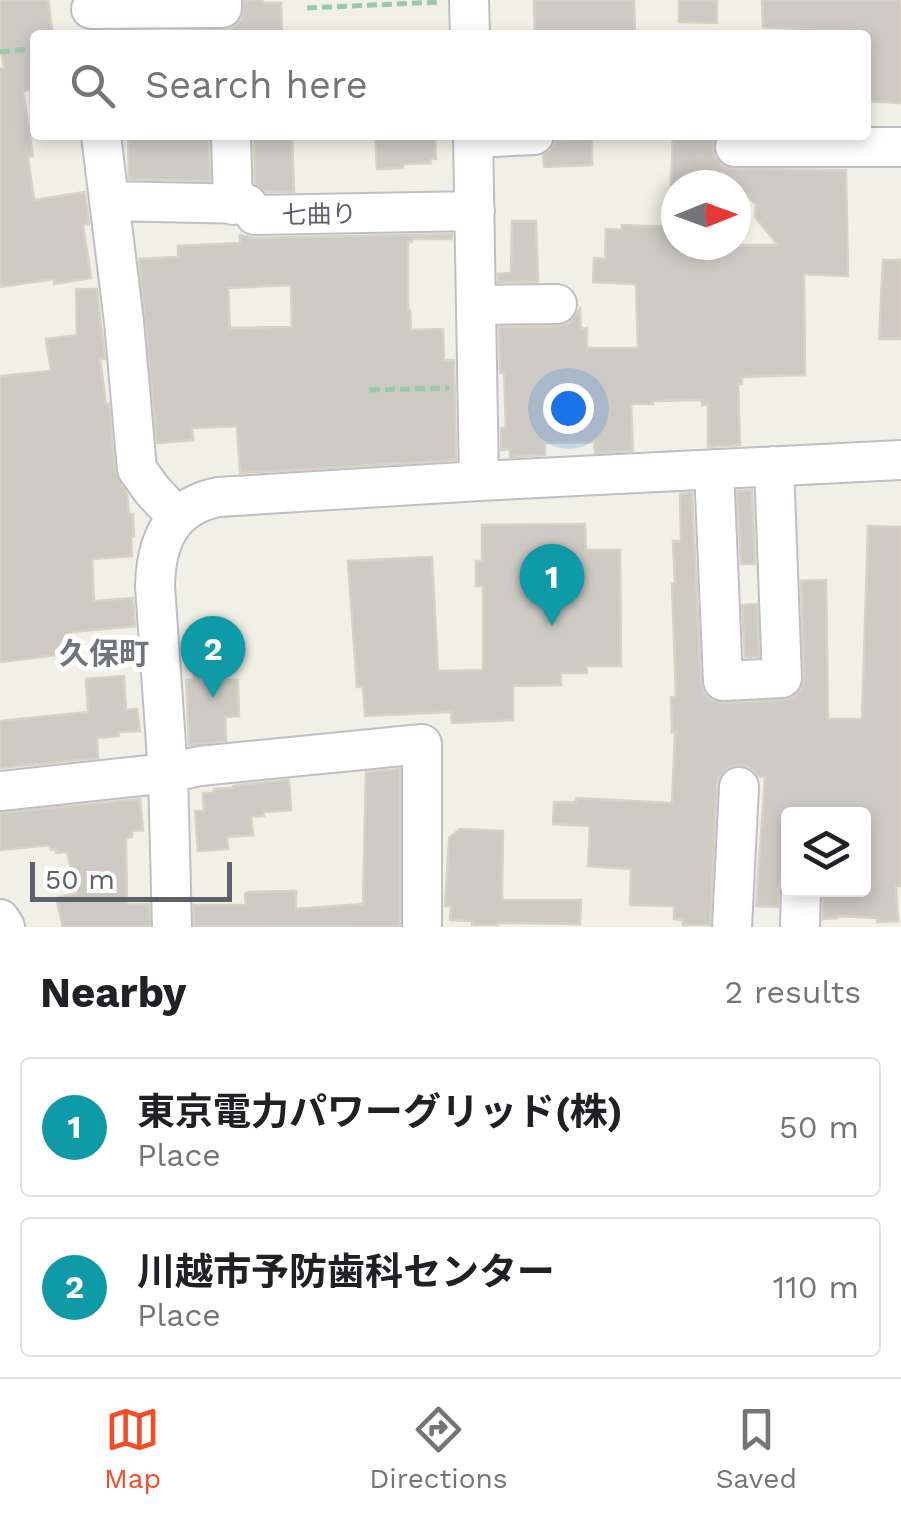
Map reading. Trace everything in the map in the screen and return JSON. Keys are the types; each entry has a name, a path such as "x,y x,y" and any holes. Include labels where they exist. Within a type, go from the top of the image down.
{"street":[{"path":"91,15 222,8 222,0"},
{"path":"469,0 470,30"},
{"path":"103,140 137,470 177,517"},
{"path":"231,140 233,205"},
{"path":"472,140 478,480"},
{"path":"735,147 901,147"},
{"name":"七曲り","path":"109,201 248,204 255,215 475,211"},
{"path":"476,305 557,304"},
{"path":"172,927 156,558 177,517 192,506 218,497 478,480 901,460"},
{"path":"714,469 723,681 782,678 774,466"},
{"path":"0,791 422,744 422,927"},
{"path":"732,927 739,786"},
{"path":"800,927 801,897"},
{"path":"0,919 6,927"}],"path":[{"path":"307,8 469,0"},
{"path":"0,52 30,49"},
{"path":"370,390 477,388"}],"building":[{"path":"0,0 48,0 52,30 30,30 30,90 23,91 33,156 28,157 34,200 85,192 89,224 83,225 91,278 0,287 0,69 4,68"},
{"path":"244,0 281,3 282,30 222,30 232,28 242,18"},
{"path":"534,0 634,0 635,30 535,30"},
{"path":"679,0 717,0 717,23 679,22"},
{"path":"762,0 901,0 901,103 871,101 871,30 763,27"},
{"path":"128,140 209,140 210,181 129,179"},
{"path":"254,140 292,140 294,192 266,192 255,183"},
{"path":"375,140 435,140 436,159 430,159 431,163 377,169"},
{"path":"556,140 592,140 592,165 544,167 543,155"},
{"path":"673,140 715,140 715,157 723,166 734,169 846,170 848,276 804,274 805,375 742,377 742,384 738,384 740,445 708,447 708,405 702,405 702,400 652,401 653,404 631,404 633,451 595,453 594,442 545,443 545,455 510,457 510,449 501,450 501,428 506,428 499,327 558,326 569,323 580,309 581,329 587,328 587,348 638,348 636,284 593,282 594,258 605,259 606,229 622,230 622,225 661,226 661,260 751,260 751,245 778,245 755,217 756,205 751,200 751,170 672,170"},
{"path":"512,221 536,221 538,282 498,282 498,274 511,273"},
{"path":"452,234 452,239 408,242 408,310 411,330 443,329 444,360 454,360 456,460 240,473 237,426 192,428 193,440 157,443 139,259 178,257 178,246 240,243 240,235 255,238","holes":["291,285 292,327 230,328 228,288"]},
{"path":"883,260 901,260 901,339 879,339"},
{"path":"76,289 97,289 105,359 100,359 115,471 127,494 129,514 133,514 132,556 92,559 94,601 133,598 135,626 71,632 73,653 0,662 0,376 51,371 46,339 77,335"},
{"path":"752,490 755,564 741,564 737,491"},
{"path":"692,493 701,682 705,694 723,703 793,697 801,689 804,677 801,581 826,580 828,719 862,719 868,526 901,527 898,921 837,916 823,919 823,897 871,897 871,807 781,807 778,907 756,906 765,777 741,765 728,768 717,785 710,925 683,925 683,920 674,919 674,906 630,905 631,869 588,866 590,826 553,824 554,802 576,802 576,798 672,803 675,732 671,697 676,697 673,541 681,541 680,494"},
{"path":"585,524 586,550 620,550 621,666 586,666 587,673 561,673 561,685 513,686 513,720 452,723 451,712 365,716 363,687 357,687 348,561 432,557 438,671 483,670 483,586 476,586 476,561 482,561 482,525"},
{"path":"757,604 759,657 745,657 742,605"},
{"path":"226,673 226,680 238,680 239,716 225,717 226,741 189,745 186,680 194,680 194,674"},
{"path":"124,676 126,710 137,709 140,731 97,738 98,758 0,768 0,721 88,712 86,679"},
{"path":"400,769 400,927 194,926 194,905 246,905 248,892 296,891 296,909 363,904 366,772"},
{"path":"289,780 291,810 251,817 253,835 227,837 228,849 198,851 195,811 204,811 203,793"},
{"path":"140,799 143,830 132,831 132,837 126,838 127,904 149,904 150,927 63,927 56,898 77,893 67,852 56,853 50,845 0,850 0,813"},
{"path":"460,829 503,831 502,900 581,900 580,924 472,925 472,921 450,920 451,906 445,906 449,838"}],"place":[{"name":"東京電力パワーグリッド(株)","path":"552,626"},
{"name":"川越市予防歯科センター","path":"213,698"}],"district":[{"name":"久保町","path":"104,654"}]}
